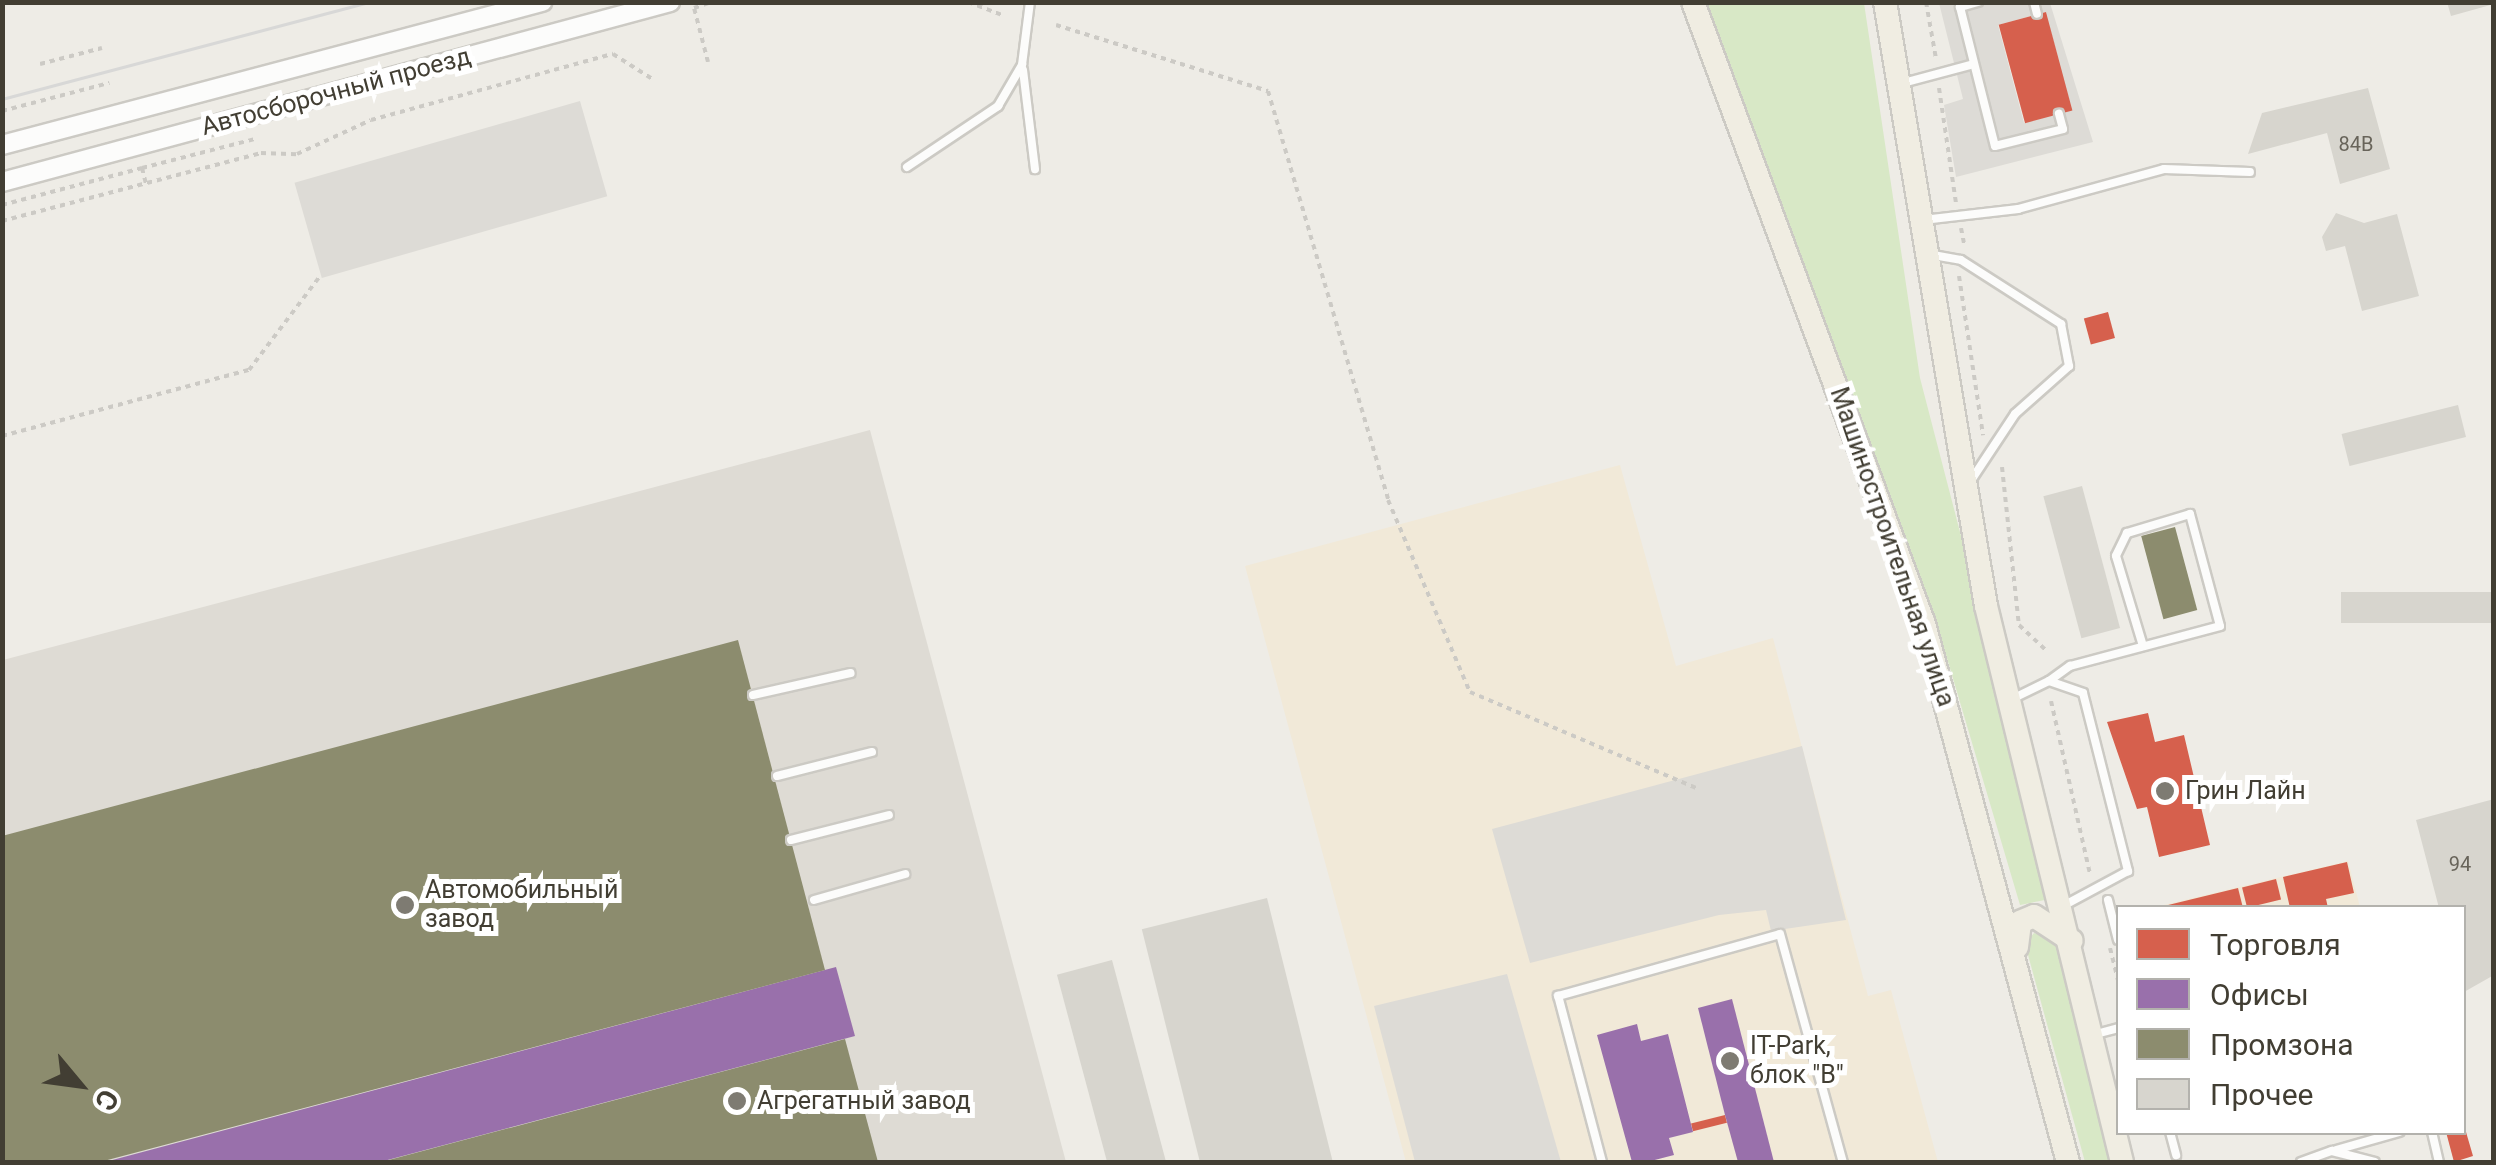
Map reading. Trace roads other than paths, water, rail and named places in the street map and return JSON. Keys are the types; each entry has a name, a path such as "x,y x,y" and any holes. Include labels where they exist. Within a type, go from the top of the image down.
{"main road":[{"name":"Машиностроительная улица","path":"1693,2 1924,624 2016,953 2068,1162"},
{"path":"1886,2 1963,491 2122,1162"},
{"path":"2016,953 2020,922 2034,916 2072,941"}],"street":[{"name":"Автосборочный проезд","path":"2,146 542,2"},
{"name":"Автосборочный проезд","path":"2,182 670,2"}],"lane":[{"path":"1030,2 1022,65 1035,168"},
{"path":"1978,2 1960,7 1995,146 2063,129 2059,114"},
{"path":"2034,2 2037,14"},
{"path":"1899,84 1974,64"},
{"path":"907,167 977,128 1022,65"},
{"path":"1918,220 2018,209 2164,169 2250,172"},
{"path":"1924,254 1961,260 2062,324 2069,366 2015,414 1963,491"},
{"path":"2010,700 2070,666 2220,626 2190,514 2127,534 2116,556 2143,646"},
{"path":"753,695 851,672"},
{"path":"2049,681 2083,693 2128,870 2060,908"},
{"path":"777,776 872,752"},
{"path":"791,840 889,815"},
{"path":"814,900 905,874"},
{"path":"2108,900 2116,932"},
{"path":"1602,1162 1558,996 1780,934 1843,1162"},
{"path":"2092,1035 2116,1029"},
{"path":"2171,1135 2176,1156"},
{"path":"2302,1162 2388,1135"},
{"path":"2433,1135 2439,1162"},
{"path":"2332,1151 2375,1162"}],"tram line":[{"path":"2,99 368,2"}],"place":[{"name":"Грин Лайн","path":"2165,791"},
{"name":"Автомобильный завод","path":"405,905"},
{"name":"IT-Park, блок \"В\"","path":"1730,1061"},
{"name":"Агрегатный завод","path":"737,1101"}]}
